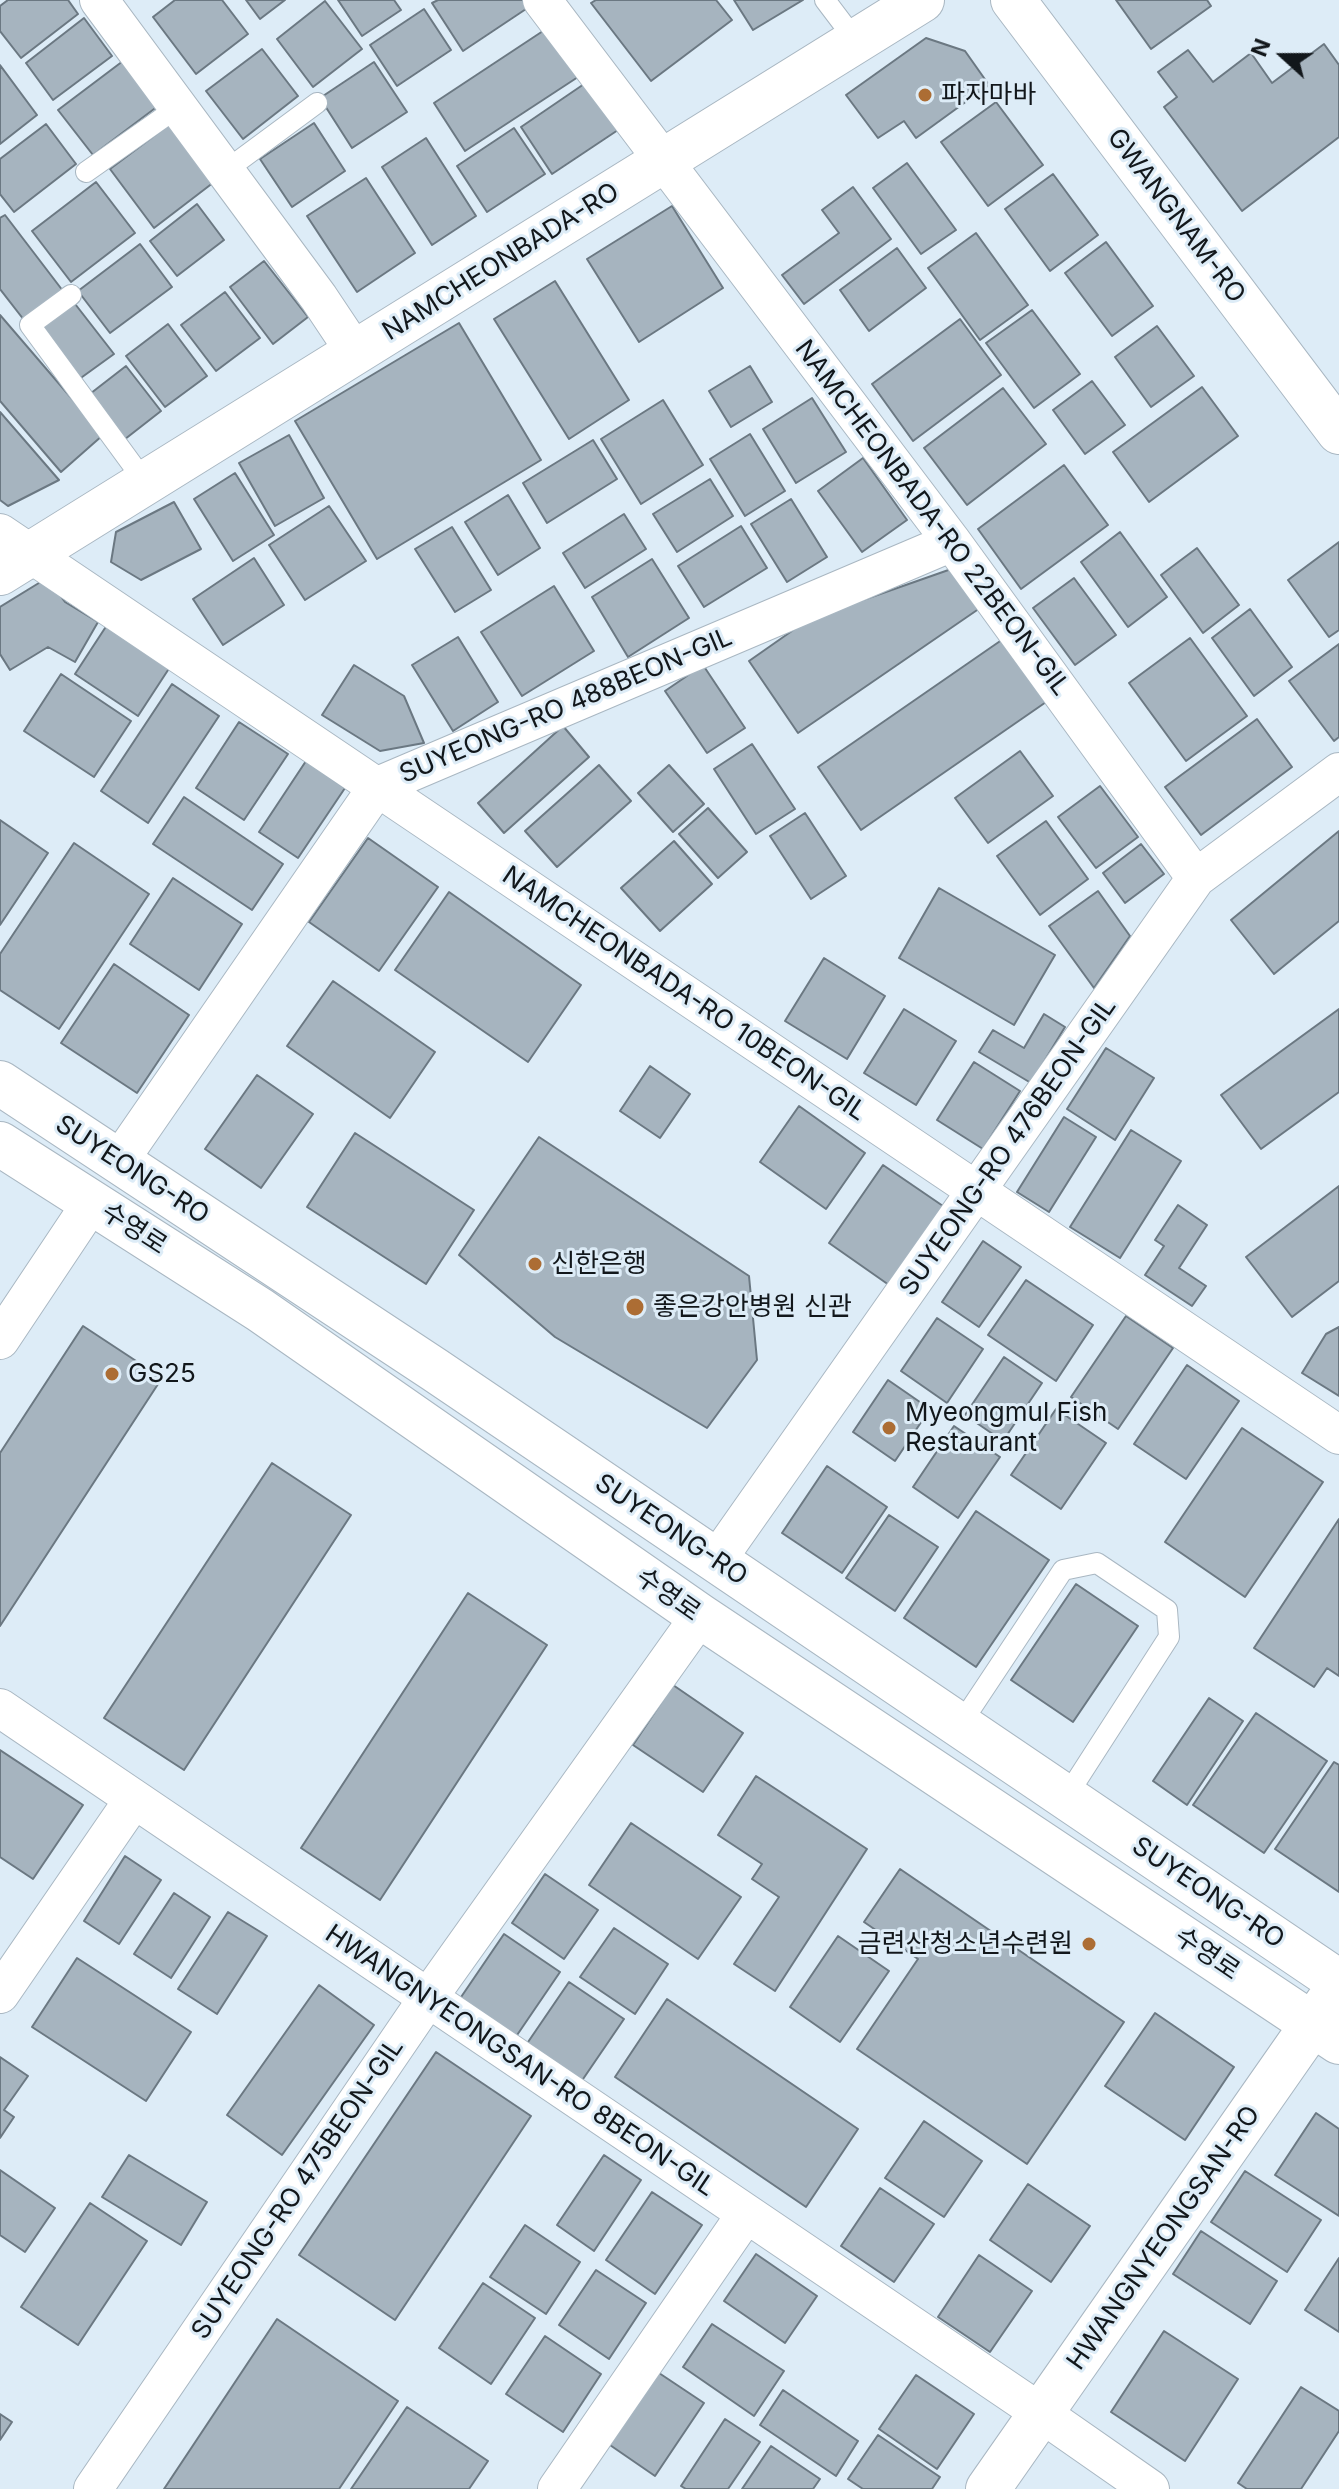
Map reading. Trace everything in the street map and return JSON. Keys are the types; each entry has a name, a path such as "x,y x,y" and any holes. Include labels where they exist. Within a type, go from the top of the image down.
{"main road":[{"name":"NAMCHEONBADA-RO","path":"10,553 145,482 922,0"},
{"name":"GWANGNAM-RO","path":"1013,0 1339,432"},
{"name":"SUYEONG-RO","path":"0,1083 435,1370 1339,1985"},
{"name":"수영로","path":"0,1144 260,1310 700,1616 1326,2034"},
{"name":"HWANGNYEONGSAN-RO","path":"988,2489 1041,2413 1326,2034 1339,1985"}],"street":[{"path":"99,0 319,298 355,352"},
{"name":"NAMCHEONBADA-RO 22BEON-GIL","path":"542,0 952,542 1196,878"},
{"name":"SUYEONG-RO 488BEON-GIL","path":"119,1161 378,786 952,542"},
{"name":"NAMCHEONBADA-RO 10BEON-GIL","path":"10,553 378,786 1339,1435"},
{"name":"SUYEONG-RO 476BEON-GIL","path":"716,1561 1196,878 1339,772"},
{"path":"0,1340 92,1202"},
{"name":"SUYEONG-RO 475BEON-GIL","path":"93,2489 428,1998 700,1616"},
{"name":"HWANGNYEONGSAN-RO 8BEON-GIL","path":"0,1708 1150,2489"},
{"path":"0,1994 134,1799"},
{"path":"557,2489 746,2214"}],"lane":[{"path":"825,0 856,41"},
{"path":"225,171 317,103"},
{"path":"86,172 178,107"},
{"path":"71,295 30,325 145,482"},
{"path":"960,1725 1063,1570 1097,1563 1167,1610 1169,1637 1066,1797"}],"building":[{"path":"8,0 68,0 78,14 21,58 0,31 0,6"},
{"path":"175,0 222,0 248,34 196,74 153,17"},
{"path":"246,0 285,0 260,19"},
{"path":"338,0 394,0 401,10 362,36"},
{"path":"438,0 524,0 529,7 463,51 432,3"},
{"path":"596,0 716,0 732,20 651,81 591,3"},
{"path":"734,0 803,0 753,30"},
{"path":"1116,0 1207,0 1211,6 1151,49"},
{"path":"325,1 362,49 313,87 277,39"},
{"path":"424,9 451,50 397,86 370,45"},
{"path":"84,18 112,56 53,100 26,63"},
{"path":"546,29 578,77 465,151 434,103"},
{"path":"926,38 965,51 989,85 916,138 904,121 878,138 846,95"},
{"path":"1324,44 1339,65 1339,137 1242,211 1164,107 1177,97 1158,72 1188,50 1213,82 1251,53 1272,83"},
{"path":"262,49 298,96 243,139 206,91"},
{"path":"123,61 158,106 93,155 58,110"},
{"path":"374,62 407,112 352,148 320,98"},
{"path":"0,65 37,115 0,144"},
{"path":"587,82 618,130 552,174 521,127"},
{"path":"996,102 1043,165 988,206 941,142"},
{"path":"174,121 218,179 154,228 110,169"},
{"path":"314,123 345,171 292,207 260,159"},
{"path":"46,124 76,164 14,212 0,194 0,159"},
{"path":"514,128 545,174 487,212 457,166"},
{"path":"426,138 476,216 432,245 382,167"},
{"path":"907,163 956,230 921,254 873,188"},
{"path":"1053,174 1098,235 1050,271 1005,209"},
{"path":"366,178 415,253 357,292 307,216"},
{"path":"96,182 135,233 71,282 32,231"},
{"path":"853,187 891,239 804,304 782,275 839,233 822,210"},
{"path":"197,204 224,240 177,276 150,241"},
{"path":"672,206 723,288 639,342 587,259"},
{"path":"5,215 63,291 24,320 0,289 0,218"},
{"path":"976,233 1028,305 980,340 928,268"},
{"path":"1106,242 1153,306 1112,336 1065,273"},
{"path":"140,244 172,287 110,333 78,291"},
{"path":"897,248 926,288 869,331 840,290"},
{"path":"264,261 308,317 273,344 230,287"},
{"path":"555,281 629,400 569,439 494,319"},
{"path":"225,292 260,338 216,371 181,325"},
{"path":"72,300 114,354 78,380 37,327"},
{"path":"1032,310 1080,374 1034,408 986,343"},
{"path":"0,315 103,435 61,472 0,401"},
{"path":"960,319 1001,375 913,441 872,384"},
{"path":"459,323 541,460 377,559 295,421"},
{"path":"168,324 207,376 165,407 126,356"},
{"path":"1157,326 1194,376 1151,407 1115,357"},
{"path":"126,366 161,411 120,443 86,397"},
{"path":"750,366 772,402 731,427 709,391"},
{"path":"1092,381 1125,425 1085,454 1053,410"},
{"path":"1202,387 1238,436 1149,502 1113,452"},
{"path":"1003,388 1046,444 967,505 924,448"},
{"path":"812,398 846,452 796,483 763,429"},
{"path":"663,400 703,465 641,504 601,439"},
{"path":"0,412 59,480 8,506 0,500"},
{"path":"750,434 785,491 745,516 710,459"},
{"path":"289,435 324,498 275,526 239,463"},
{"path":"593,440 617,479 547,523 523,483"},
{"path":"863,458 907,520 862,552 818,491"},
{"path":"1064,465 1108,525 1021,589 978,529"},
{"path":"235,473 274,535 233,561 194,499"},
{"path":"710,479 733,516 677,552 653,514"},
{"path":"508,495 540,548 498,575 465,522"},
{"path":"791,499 827,557 787,582 751,524"},
{"path":"174,502 201,549 141,580 111,562 116,532"},
{"path":"329,506 366,561 305,600 269,545"},
{"path":"624,514 646,549 585,588 563,553"},
{"path":"741,526 767,568 704,607 678,566"},
{"path":"452,527 491,590 455,612 415,549"},
{"path":"1120,532 1167,597 1128,627 1081,562"},
{"path":"1339,542 1339,630 1329,637 1288,580"},
{"path":"1197,548 1239,605 1203,633 1161,575"},
{"path":"254,558 284,605 223,645 193,599"},
{"path":"652,559 689,618 628,657 592,597"},
{"path":"957,567 983,606 798,733 749,661 809,619"},
{"path":"47,578 65,602 98,622 75,662 48,647 10,670 0,654 0,607"},
{"path":"1074,578 1116,635 1075,665 1033,608"},
{"path":"554,586 594,651 522,696 481,632"},
{"path":"1250,609 1292,667 1254,696 1212,638"},
{"path":"107,625 170,667 138,716 75,674"},
{"path":"458,637 498,702 453,731 412,665"},
{"path":"1006,637 1049,700 861,830 818,767"},
{"path":"1190,638 1247,716 1186,761 1129,683"},
{"path":"1339,644 1339,737 1334,741 1289,681"},
{"path":"354,665 404,696 424,743 380,751 322,715"},
{"path":"703,665 745,728 707,753 665,691"},
{"path":"61,674 131,721 94,777 24,731"},
{"path":"172,684 219,716 148,823 101,791"},
{"path":"1257,719 1292,767 1201,835 1165,787"},
{"path":"239,722 288,754 244,820 196,788"},
{"path":"563,726 589,757 504,833 478,803"},
{"path":"752,744 795,809 756,834 714,769"},
{"path":"1020,751 1053,796 988,843 955,798"},
{"path":"306,761 345,788 298,858 259,832"},
{"path":"599,765 631,801 557,867 525,831"},
{"path":"669,765 704,804 673,832 638,793"},
{"path":"1100,786 1138,837 1096,868 1058,817"},
{"path":"184,797 283,864 252,910 153,844"},
{"path":"708,808 747,852 718,878 679,834"},
{"path":"805,813 846,876 811,899 770,836"},
{"path":"0,820 48,853 0,925"},
{"path":"1046,821 1088,879 1040,915 997,856"},
{"path":"1339,831 1339,921 1274,974 1231,920"},
{"path":"368,838 438,887 379,971 309,922"},
{"path":"674,841 712,884 660,931 621,888"},
{"path":"74,843 149,894 59,1029 0,990 0,954"},
{"path":"1141,844 1164,874 1125,903 1103,873"},
{"path":"173,878 242,924 199,990 130,944"},
{"path":"939,888 1055,955 1014,1025 899,958"},
{"path":"1098,891 1130,936 1094,988 1049,926"},
{"path":"449,892 581,985 528,1062 395,970"},
{"path":"824,958 885,996 847,1059 785,1021"},
{"path":"114,964 189,1015 137,1093 61,1043"},
{"path":"333,981 435,1052 390,1118 287,1046"},
{"path":"904,1009 956,1041 916,1105 864,1073"},
{"path":"1339,1009 1339,1092 1261,1149 1221,1095"},
{"path":"1044,1014 1065,1027 1031,1083 979,1052 993,1030 1024,1048"},
{"path":"1106,1048 1154,1078 1115,1140 1067,1109"},
{"path":"974,1062 1020,1091 983,1149 937,1120"},
{"path":"650,1066 690,1094 660,1138 620,1111"},
{"path":"257,1075 313,1114 261,1188 205,1149"},
{"path":"799,1106 865,1153 826,1209 760,1162"},
{"path":"1064,1117 1096,1137 1049,1212 1017,1192"},
{"path":"1131,1130 1181,1161 1120,1258 1070,1227"},
{"path":"355,1133 474,1210 426,1284 307,1207"},
{"name":"좋은강안병원 신관","path":"539,1137 749,1276 757,1360 707,1428 555,1337 459,1255"},
{"path":"883,1165 943,1206 889,1285 829,1243"},
{"path":"1339,1186 1339,1281 1292,1317 1246,1257"},
{"path":"1178,1205 1207,1225 1179,1268 1206,1286 1192,1306 1145,1275 1164,1246 1155,1240"},
{"path":"983,1241 1021,1267 979,1327 942,1302"},
{"path":"1026,1280 1093,1325 1056,1381 988,1335"},
{"path":"1126,1316 1173,1348 1118,1429 1071,1397"},
{"path":"937,1318 983,1349 947,1403 901,1371"},
{"path":"83,1326 162,1378 0,1626 0,1453"},
{"path":"1339,1327 1339,1396 1302,1373 1326,1334"},
{"path":"1004,1357 1042,1383 1003,1441 965,1415"},
{"path":"1187,1365 1239,1401 1186,1479 1134,1444"},
{"path":"888,1380 930,1409 895,1461 853,1432"},
{"path":"1056,1409 1106,1443 1061,1509 1011,1475"},
{"path":"954,1426 1000,1457 958,1518 913,1487"},
{"path":"1242,1428 1323,1482 1245,1597 1165,1542"},
{"path":"272,1463 351,1515 184,1770 104,1718"},
{"path":"827,1466 887,1507 842,1573 782,1533"},
{"path":"976,1511 1049,1560 976,1667 904,1618"},
{"path":"889,1515 938,1547 895,1611 846,1578"},
{"path":"1339,1519 1339,1676 1327,1668 1314,1687 1254,1648"},
{"path":"1076,1584 1138,1626 1073,1722 1011,1680"},
{"path":"468,1593 547,1645 380,1900 301,1848"},
{"path":"673,1685 743,1733 703,1792 633,1745"},
{"path":"1209,1698 1243,1721 1187,1805 1153,1781"},
{"path":"1256,1713 1327,1761 1264,1853 1193,1805"},
{"path":"0,1750 83,1805 33,1879 0,1857"},
{"path":"1334,1762 1339,1765 1339,1892 1275,1849"},
{"path":"756,1776 867,1849 775,1991 734,1964 779,1897 752,1879 762,1864 718,1835"},
{"path":"631,1823 741,1897 698,1959 589,1885"},
{"path":"125,1856 161,1880 119,1944 84,1921"},
{"path":"900,1869 1124,2022 1027,2164 857,2049 918,1959 864,1922"},
{"path":"545,1874 598,1910 564,1959 512,1923"},
{"path":"174,1893 210,1917 171,1978 134,1954"},
{"path":"228,1912 267,1936 217,2014 178,1989"},
{"path":"614,1928 668,1964 635,2014 580,1977"},
{"path":"504,1934 560,1972 513,2041 457,2003"},
{"path":"838,1936 889,1971 840,2042 790,2007"},
{"path":"77,1958 191,2032 146,2101 32,2027"},
{"path":"569,1982 624,2019 581,2082 526,2045"},
{"path":"319,1985 374,2025 282,2155 227,2115"},
{"path":"667,1999 858,2129 806,2207 615,2077"},
{"path":"1155,2013 1234,2067 1185,2140 1105,2086"},
{"path":"436,2052 531,2116 395,2320 299,2255"},
{"path":"0,2057 28,2076 4,2110 14,2117 0,2138"},
{"path":"1316,2113 1339,2129 1339,2216 1275,2175"},
{"path":"924,2121 982,2161 944,2217 885,2178"},
{"path":"129,2155 207,2202 181,2245 102,2197"},
{"path":"604,2155 641,2180 594,2251 557,2225"},
{"path":"0,2170 55,2208 25,2252 0,2235"},
{"path":"1245,2171 1321,2220 1287,2272 1211,2222"},
{"path":"1028,2184 1090,2226 1051,2282 990,2240"},
{"path":"880,2188 934,2224 894,2282 841,2246"},
{"path":"652,2192 702,2225 655,2294 606,2260"},
{"path":"90,2203 147,2241 78,2345 21,2307"},
{"path":"525,2225 580,2262 546,2314 490,2277"},
{"path":"1201,2231 1277,2281 1250,2324 1173,2274"},
{"path":"756,2254 817,2296 785,2343 724,2301"},
{"path":"979,2255 1032,2291 990,2352 938,2317"},
{"path":"1339,2258 1339,2332 1305,2310"},
{"path":"596,2270 646,2303 609,2359 559,2325"},
{"path":"483,2283 535,2318 491,2384 439,2348"},
{"path":"277,2319 398,2401 339,2489 164,2489"},
{"path":"712,2324 784,2371 754,2416 683,2367"},
{"path":"1164,2331 1238,2379 1185,2461 1111,2412"},
{"path":"545,2336 601,2374 563,2432 506,2394"},
{"path":"656,2371 704,2403 655,2476 607,2443"},
{"path":"916,2375 974,2414 937,2469 879,2429"},
{"path":"1301,2387 1339,2411 1339,2431 1301,2489 1247,2489 1238,2483"},
{"path":"783,2390 858,2441 836,2476 760,2425"},
{"path":"407,2407 488,2461 469,2489 351,2489"},
{"path":"0,2414 12,2422 0,2440"},
{"path":"725,2419 760,2442 728,2489 686,2489 681,2486"},
{"path":"878,2435 940,2477 932,2489 863,2489 848,2479"},
{"path":"771,2446 820,2479 813,2489 742,2489"}],"place":[{"name":"파자마바","path":"925,95"},
{"name":"신한은행","path":"535,1264"},
{"name":"좋은강안병원 신관","path":"635,1307"},
{"name":"GS25","path":"112,1374"},
{"name":"Myeongmul Fish Restaurant","path":"889,1428"},
{"name":"금련산청소년수련원","path":"1089,1944"}]}
